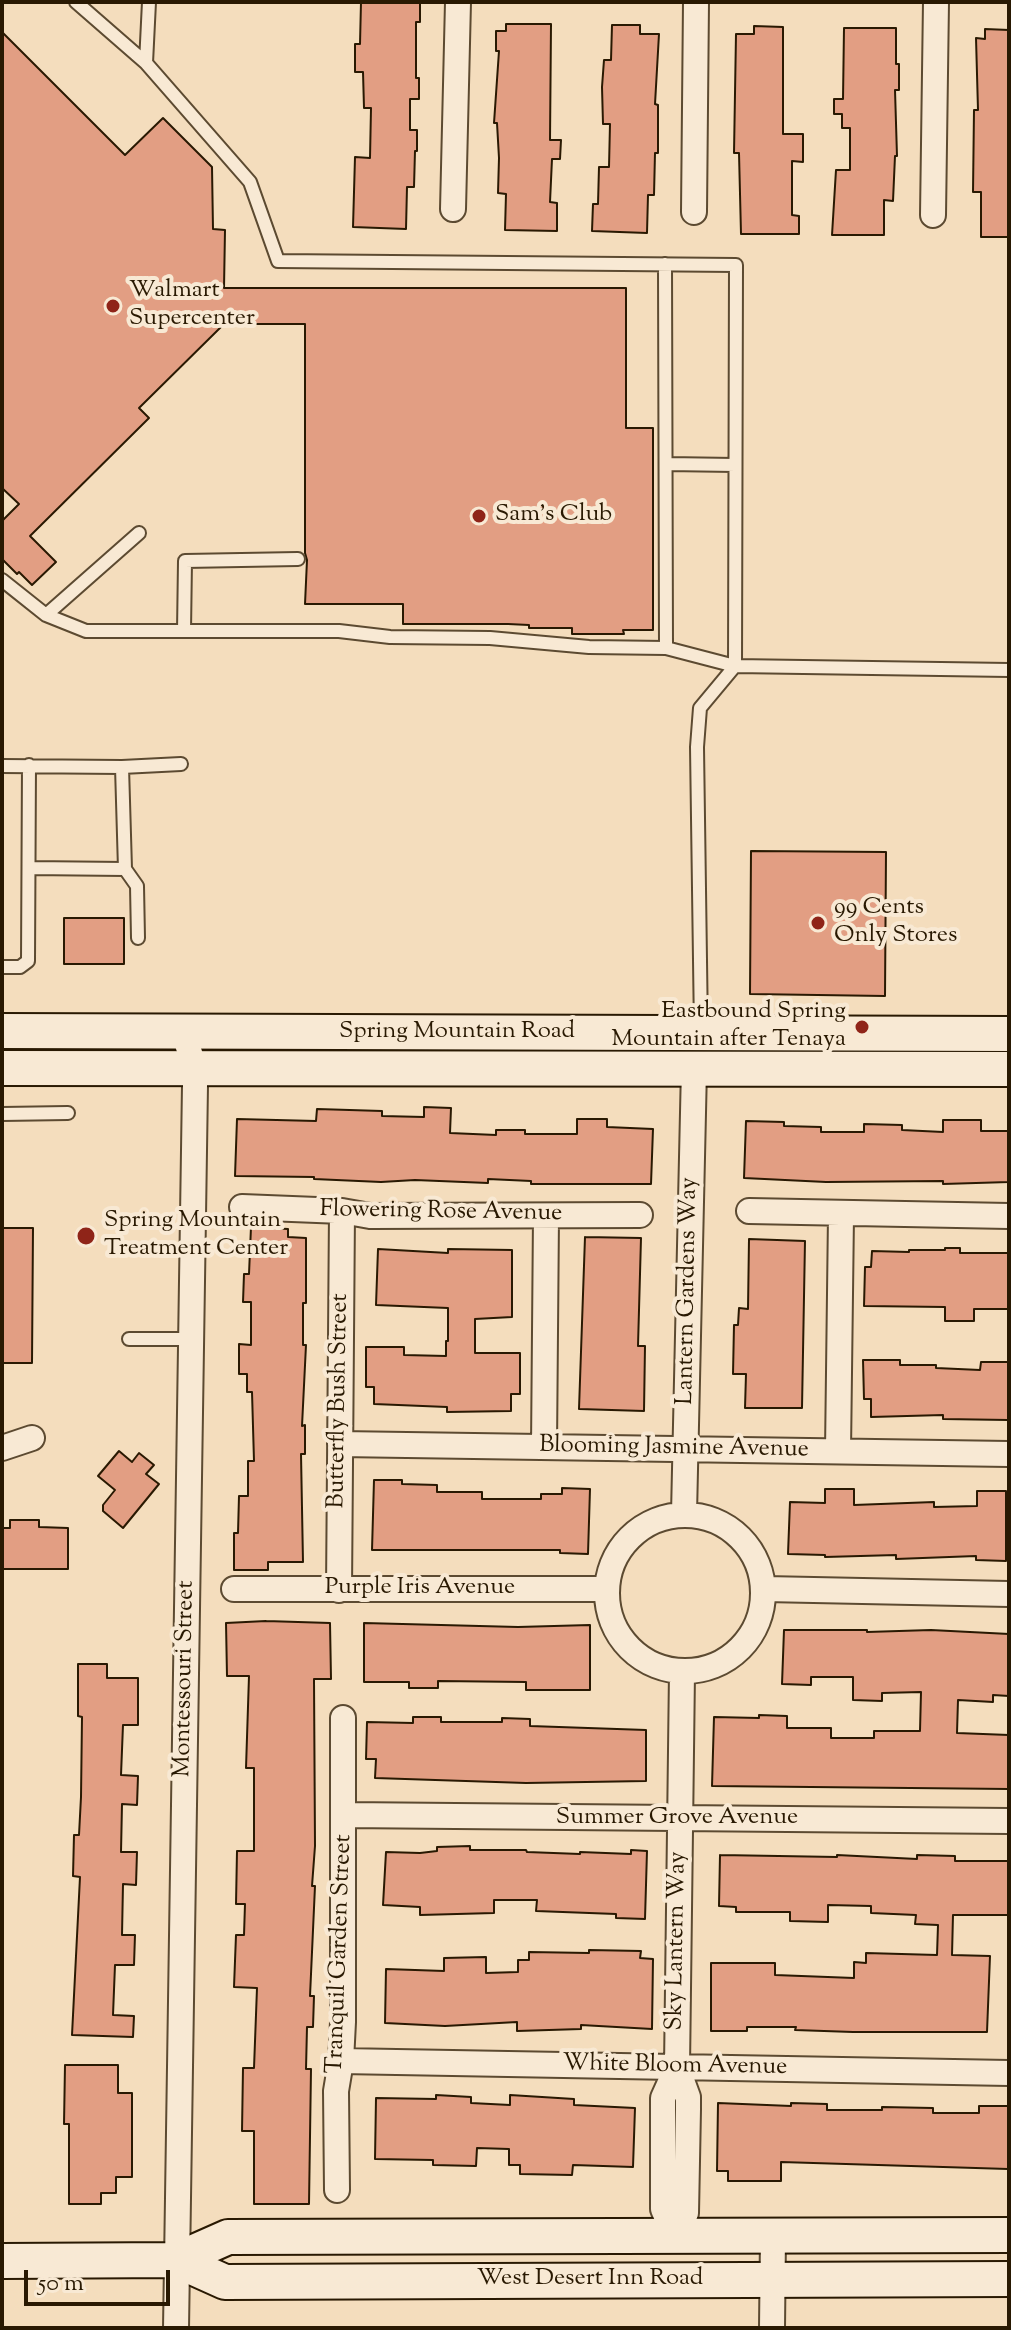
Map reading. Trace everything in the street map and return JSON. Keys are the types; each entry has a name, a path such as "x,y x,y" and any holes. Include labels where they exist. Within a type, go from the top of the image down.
{"main road":[{"name":"Spring Mountain Road","path":"2,1031 1009,1034"},
{"path":"532,1069 675,1048 701,1033"},
{"path":"694,1068 713,1053 833,1049 920,1033"},
{"name":"Spring Mountain Road","path":"2,1068 1009,1069"},
{"name":"West Desert Inn Road","path":"2,2261 176,2260 228,2237 1009,2235"},
{"path":"556,2280 611,2258 663,2258 671,2254 675,2237"},
{"name":"West Desert Inn Road","path":"176,2260 225,2282 1009,2279"}],"street":[{"path":"453,209 458,2"},
{"path":"694,212 696,2"},
{"path":"933,215 936,2"},
{"name":"Montessouri Street","path":"176,2328 195,1068 183,1032"},
{"name":"Lantern Gardens Way","path":"684,1514 694,1068"},
{"name":"Flowering Rose Avenue","path":"242,1207 342,1211 370,1216 640,1215"},
{"name":"Butterfly Bush Street","path":"339,1590 342,1211"},
{"path":"749,1211 1009,1216"},
{"path":"838,1451 841,1215"},
{"path":"544,1447 546,1216"},
{"path":"2,1448 32,1438"},
{"name":"Blooming Jasmine Avenue","path":"340,1444 1009,1454"},
{"path":"684,1514 708,1517 730,1528 748,1544 759,1565 765,1589 761,1615 750,1638 731,1657 708,1668 682,1672 657,1667 636,1654 619,1636 609,1613 606,1589 611,1566 623,1545 640,1529 661,1518 684,1514"},
{"name":"Purple Iris Avenue","path":"234,1589 606,1589"},
{"path":"765,1589 1009,1594"},
{"name":"Sky Lantern Way","path":"675,2237 663,2209 663,2098 677,2067 682,1672"},
{"name":"Tranquil Garden Street","path":"337,2190 336,2091 341,2061 345,1815 343,1718"},
{"name":"Summer Grove Avenue","path":"345,1815 1009,1821"},
{"name":"White Bloom Avenue","path":"341,2061 1009,2073"},
{"path":"772,2328 773,2236"}],"lane":[{"path":"76,2 146,63 250,182 278,261 736,265 735,666 700,708 697,763 701,1033"},
{"path":"146,63 149,2"},
{"path":"665,264 666,648"},
{"path":"667,464 735,465"},
{"path":"46,615 139,533"},
{"path":"184,631 185,561 298,559"},
{"path":"2,580 46,615 86,631 339,631 390,637 490,638 589,647 666,648 735,666 1009,670"},
{"path":"2,766 181,764"},
{"path":"2,967 20,967 28,961 29,765"},
{"path":"122,767 125,869 137,886 138,938"},
{"path":"29,868 125,869"},
{"path":"2,1114 68,1113"},
{"path":"129,1339 191,1339"}],"building":[{"path":"361,2 420,2 420,22 416,22 419,99 410,99 410,130 417,130 417,151 414,187 407,187 406,229 353,227 355,157 370,158 371,108 364,108 363,72 355,72 355,44 360,44"},
{"path":"506,24 551,24 550,140 561,140 560,159 552,159 550,202 557,203 557,231 505,230 506,194 498,193 497,123 494,123 499,51 496,51 496,31 506,31"},
{"path":"612,25 640,25 640,34 659,34 655,104 658,105 658,153 655,153 654,195 648,195 647,233 592,231 593,204 598,204 599,167 609,167 610,124 603,124 602,87 604,60 611,60"},
{"path":"754,26 783,27 783,134 803,134 803,162 792,161 792,215 799,216 799,234 741,234 739,153 734,153 736,34 754,34"},
{"path":"844,28 896,28 896,64 899,64 899,90 895,90 897,156 893,201 884,200 884,235 832,235 836,170 850,170 850,128 842,128 842,114 834,114 834,99 843,99"},
{"path":"985,29 1009,30 1009,237 981,237 981,192 973,192 974,110 978,110 976,38 985,39"},
{"name":"Sam's Club","path":"2,32 125,155 163,118 212,167 213,229 225,230 224,288 626,288 626,428 653,428 653,630 623,630 624,634 572,634 572,628 529,628 529,625 403,624 403,604 305,604 305,324 224,324 139,408 149,418 30,536 56,562 32,585 19,572 17,574 2,559 2,521 19,504 2,488"},
{"name":"99 Cents Only Stores","path":"751,851 886,852 885,996 750,994"},
{"path":"64,918 124,918 124,964 64,964"},
{"path":"424,1107 451,1108 450,1133 496,1135 496,1130 525,1130 525,1134 577,1134 577,1119 607,1119 607,1127 653,1129 651,1184 531,1184 531,1181 488,1179 488,1183 381,1182 235,1176 237,1119 316,1121 317,1109 382,1111 382,1116 424,1117"},
{"path":"943,1120 981,1120 981,1131 1009,1131 1009,1182 943,1184 943,1181 826,1182 744,1178 746,1121 821,1127 821,1132 864,1132 864,1124 902,1125 902,1130 943,1132"},
{"path":"251,1227 288,1229 288,1237 306,1238 302,1426 305,1425 305,1454 301,1454 303,1562 268,1562 268,1570 234,1570 234,1533 238,1533 239,1496 248,1496 248,1461 254,1461 252,1392 247,1392 247,1374 239,1374 239,1344 251,1345 251,1302 243,1302 244,1274 249,1274"},
{"path":"2,1228 33,1228 32,1363 2,1363"},
{"path":"585,1237 641,1238 638,1346 645,1346 644,1411 579,1409"},
{"path":"749,1239 805,1241 802,1408 745,1408 746,1374 733,1374 734,1325 738,1325 739,1308 748,1309"},
{"path":"960,1248 960,1253 1009,1253 1009,1309 974,1309 974,1321 945,1321 945,1307 864,1306 865,1267 871,1267 872,1251 909,1252"},
{"path":"378,1249 448,1253 448,1249 512,1250 512,1317 475,1319 475,1353 520,1353 520,1394 511,1394 511,1411 447,1412 447,1407 374,1404 374,1387 366,1387 366,1347 404,1347 404,1355 446,1356 448,1341 448,1308 376,1305"},
{"path":"863,1360 900,1360 900,1365 980,1370 981,1362 1009,1362 1008,1420 943,1419 943,1415 871,1417 871,1399 864,1399"},
{"path":"119,1451 132,1462 139,1453 154,1465 146,1474 159,1484 123,1528 103,1511 103,1505 115,1490 98,1476"},
{"path":"374,1480 437,1485 437,1492 482,1492 482,1499 541,1499 541,1494 562,1494 562,1488 590,1489 588,1554 560,1553 560,1550 372,1550"},
{"path":"825,1489 854,1489 854,1505 934,1502 934,1507 977,1506 977,1491 1006,1491 1006,1561 976,1560 976,1556 896,1559 896,1555 825,1557 788,1554 790,1502 825,1503"},
{"path":"10,1520 39,1520 39,1527 68,1528 68,1569 2,1569 2,1528 10,1528"},
{"path":"226,1623 330,1623 331,1679 314,1679 315,1846 312,1886 315,1886 310,1996 314,1996 313,2027 307,2027 306,2069 311,2069 309,2204 254,2204 254,2131 242,2131 243,2068 254,2068 257,1988 234,1987 236,1935 244,1935 245,1904 236,1904 237,1851 254,1851 254,1768 246,1768 249,1676 227,1676"},
{"path":"364,1623 518,1627 590,1625 590,1690 526,1690 526,1682 438,1681 438,1688 409,1688 409,1682 364,1682"},
{"path":"784,1630 931,1630 1009,1634 1009,1696 993,1695 993,1702 958,1700 957,1733 1009,1735 1009,1789 712,1786 714,1717 787,1716 787,1728 831,1728 831,1738 874,1738 874,1731 920,1731 921,1692 882,1693 882,1701 853,1700 853,1677 811,1677 811,1685 782,1684"},
{"path":"78,1664 107,1664 107,1678 138,1678 138,1725 123,1725 121,1775 138,1776 137,1805 122,1804 121,1852 137,1852 136,1885 123,1884 122,1935 135,1935 134,1965 115,1965 113,2015 134,2016 133,2037 72,2035 80,1877 73,1876 74,1835 79,1835 81,1797 82,1717 78,1716"},
{"path":"413,1717 441,1717 441,1722 530,1719 530,1726 646,1730 646,1781 526,1783 375,1778 376,1759 366,1759 367,1722 413,1723"},
{"path":"470,1846 470,1850 580,1854 647,1851 645,1919 616,1918 616,1914 536,1911 537,1900 494,1900 494,1913 420,1915 420,1907 383,1905 386,1852 420,1853 437,1851 437,1847"},
{"path":"720,1855 917,1859 917,1855 955,1856 955,1861 1009,1861 1009,1915 953,1915 952,1955 990,1956 987,2032 853,2032 795,2030 796,2027 711,2031 711,1963 775,1963 775,1975 854,1978 854,1962 866,1963 866,1953 937,1955 938,1925 915,1924 916,1915 871,1913 871,1906 828,1905 828,1922 790,1921 790,1912 736,1912 736,1907 719,1906"},
{"path":"589,1950 641,1951 640,1958 653,1959 652,2029 581,2025 581,2029 517,2031 517,2022 445,2026 385,2023 386,1969 444,1971 444,1958 486,1957 486,1973 518,1972 518,1960 529,1960 529,1952 589,1953"},
{"path":"65,2065 118,2065 118,2093 132,2093 132,2177 116,2177 116,2193 101,2193 101,2204 69,2204 69,2124 64,2124"},
{"path":"436,2095 471,2097 471,2103 510,2105 510,2095 574,2099 574,2105 635,2108 633,2167 573,2165 572,2175 520,2174 520,2165 509,2165 509,2149 477,2148 476,2166 433,2165 433,2160 375,2159 376,2098 436,2099"},
{"path":"718,2103 827,2104 827,2110 933,2108 933,2113 979,2113 979,2106 1008,2106 1008,2169 781,2162 781,2181 728,2181 728,2171 717,2171"}],"place":[{"name":"Walmart Supercenter","path":"113,306"},
{"name":"Sam's Club","path":"479,516"},
{"name":"99 Cents Only Stores","path":"818,923"},
{"name":"Eastbound Spring Mountain after Tenaya","path":"862,1027"},
{"name":"Spring Mountain Treatment Center","path":"86,1236"}]}
